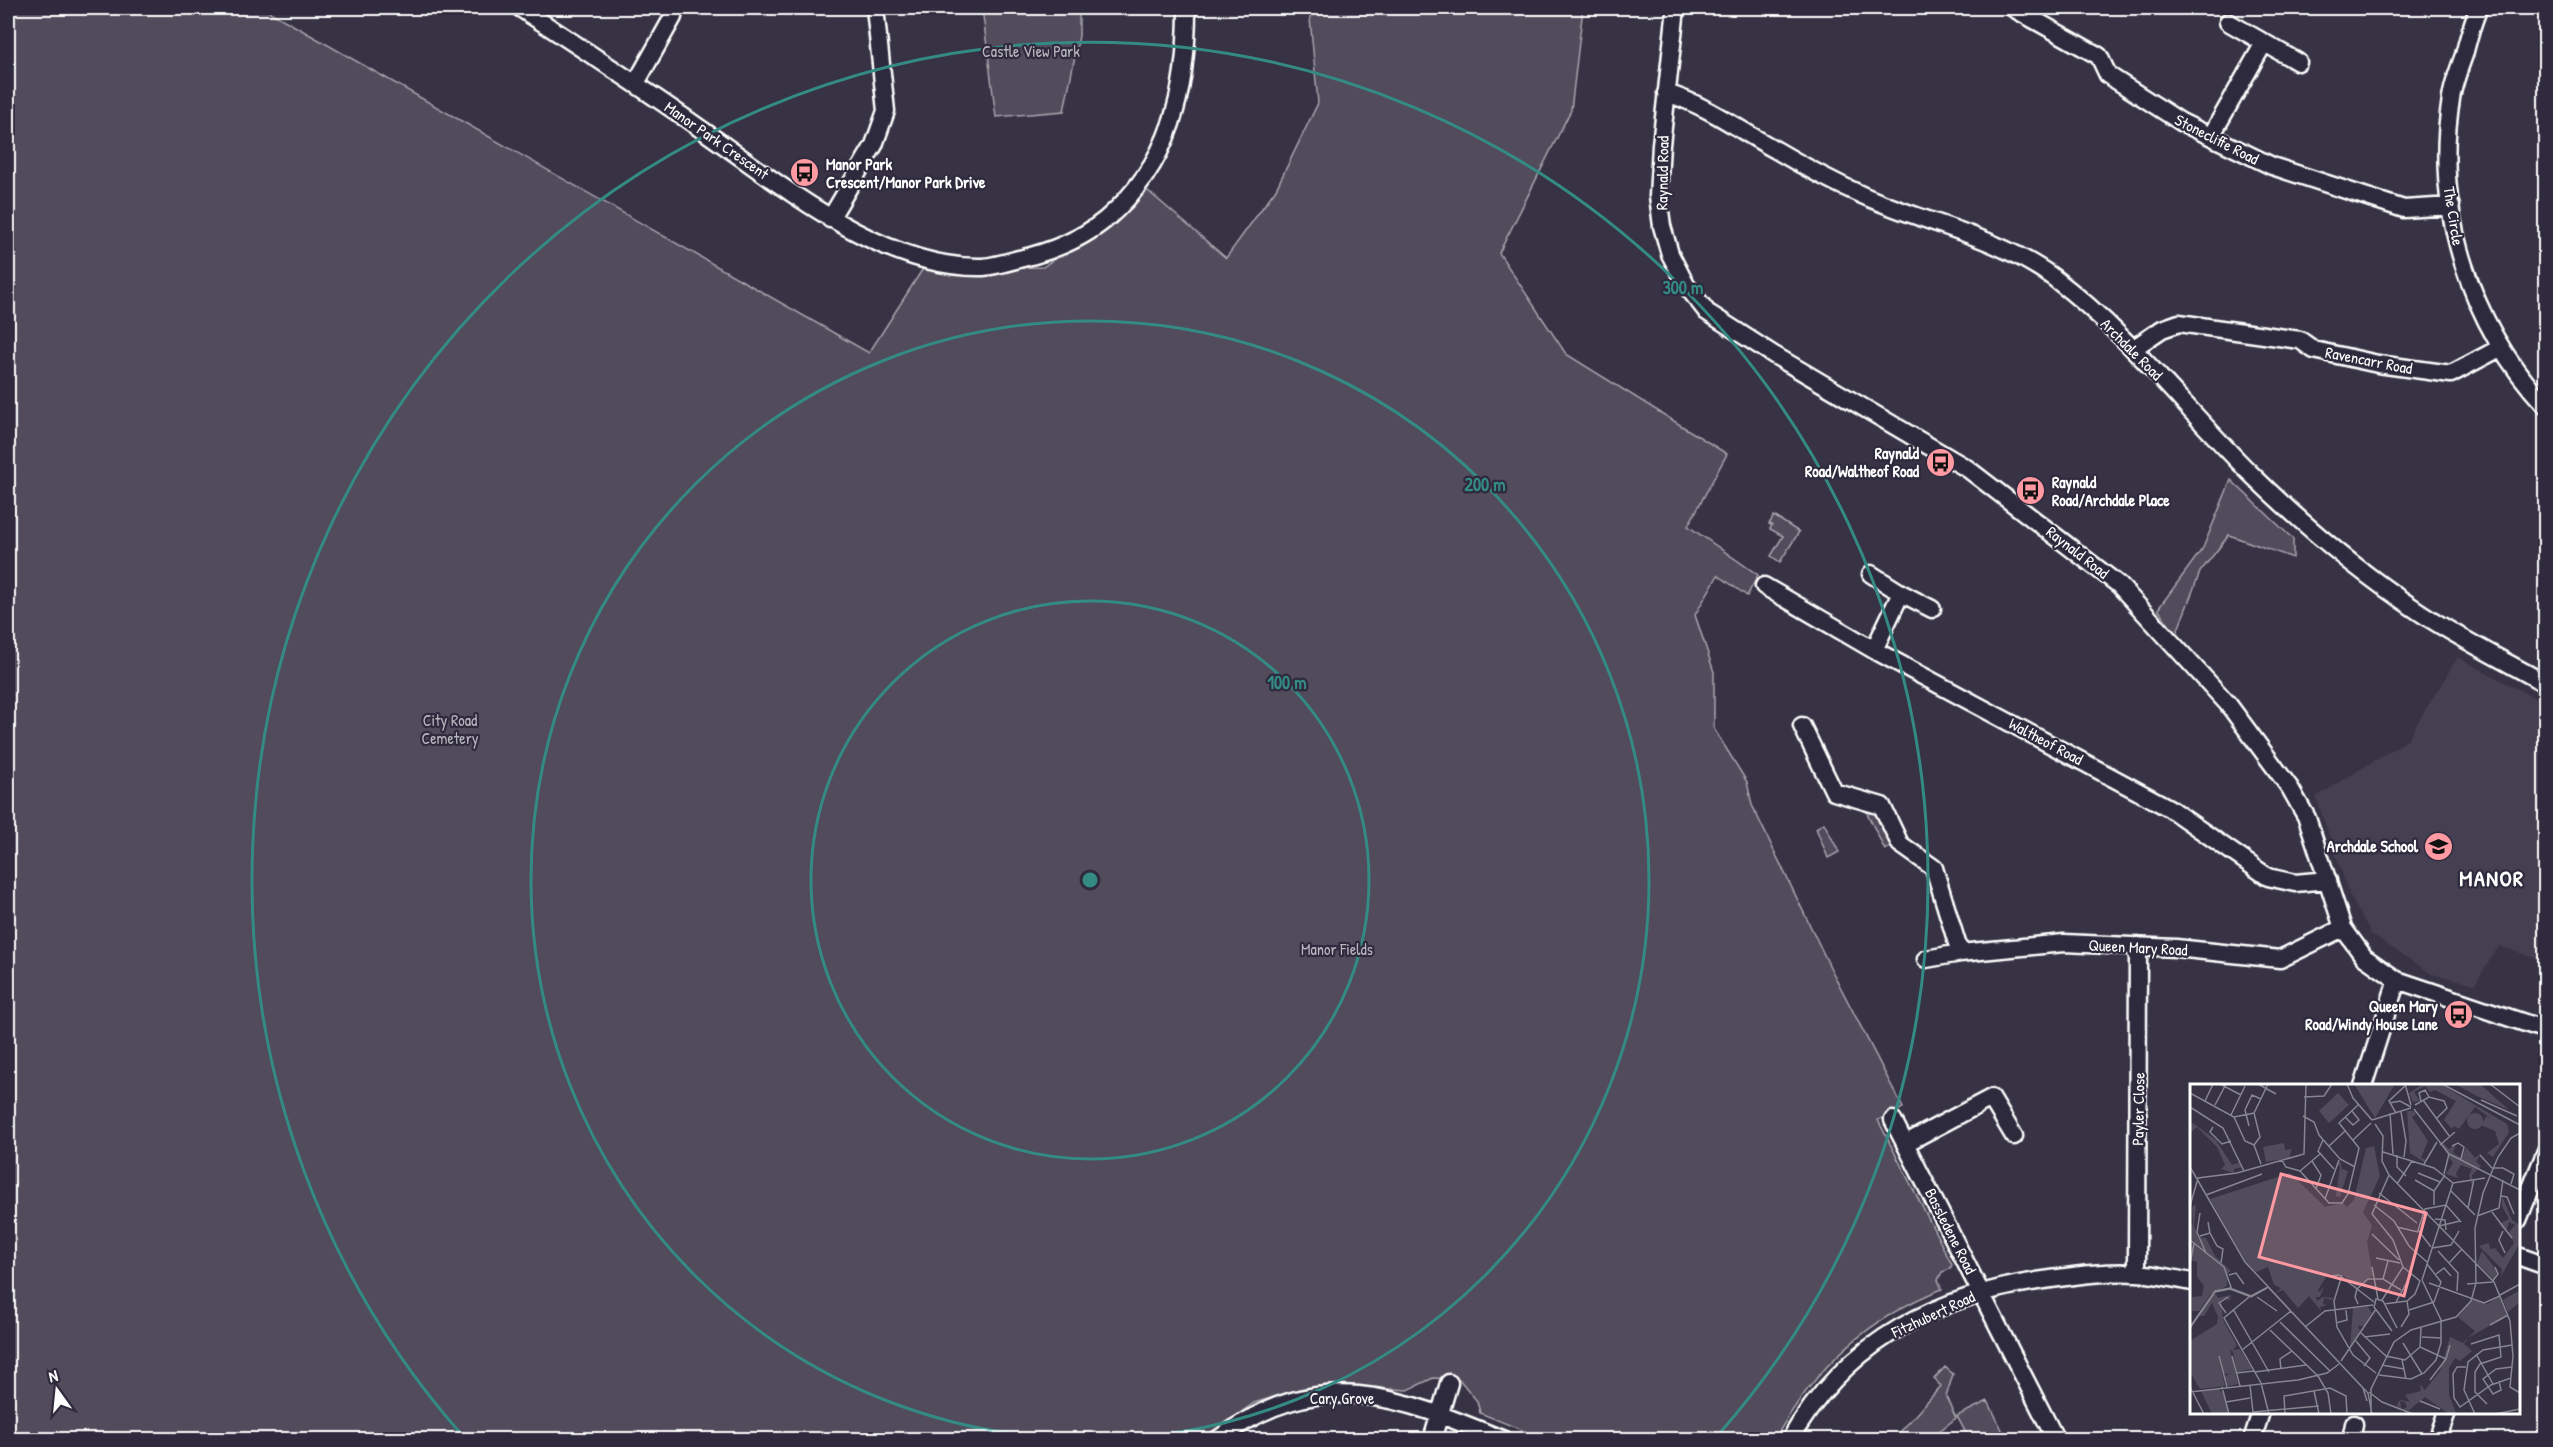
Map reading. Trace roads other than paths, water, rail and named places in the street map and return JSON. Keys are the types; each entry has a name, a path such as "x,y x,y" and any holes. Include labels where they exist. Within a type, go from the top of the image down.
{"street":[{"name":"Manor Park Crescent","path":"520,8 636,83 830,219 912,256 930,261 984,267 1044,254 1089,233 1124,204 1156,160 1178,109 1187,32 1187,8"},
{"path":"636,83 673,17 675,8"},
{"path":"830,219 874,145 886,111 875,8"},
{"name":"Raynald Road","path":"1676,8 1658,187 1662,226 1675,264 1686,285 1707,312 1784,361 1968,469 2119,585 2228,704 2290,788 2307,818 2343,928 2364,957 2397,980"},
{"name":"Stonecliffe Road","path":"2013,8 2099,56 2108,75 2181,122 2272,166 2404,209 2451,206"},
{"name":"The Circle","path":"2479,8 2451,98 2446,159 2451,206 2464,269 2500,348 2516,372 2546,406"},
{"path":"2228,22 2298,62"},
{"path":"2211,136 2264,43"},
{"name":"Archdale Road","path":"1666,93 1695,101 1776,151 1863,196 1923,216 2027,262 2052,277 2094,310 2134,348 2249,472 2346,560 2416,610 2546,684"},
{"name":"Ravencarr Road","path":"2134,348 2162,329 2179,324 2300,340 2314,350 2378,364 2451,374 2500,348"},
{"path":"1871,574 1932,609"},
{"name":"Waltheof Road","path":"1764,586 1874,650 2169,808 2268,877 2295,883 2328,880"},
{"path":"1874,650 1901,593"},
{"path":"1802,726 1834,792 1882,806 1900,844 1934,868 1960,953"},
{"name":"Queen Mary Road","path":"1926,959 1960,953 2064,943 2138,946 2280,959 2343,928"},
{"name":"Payler Close","path":"2137,1273 2138,946"},
{"path":"2364,1084 2397,980 2546,1030"},
{"path":"1905,1143 1991,1098 2014,1136"},
{"name":"Bassledene Road","path":"1893,1120 2056,1440"},
{"path":"2520,1215 2546,1151"},
{"path":"2520,1257 2546,1266"},
{"name":"Fitzhubert Road","path":"1790,1440 1826,1388 1858,1357 1888,1334 1919,1317 1981,1291 2076,1275 2137,1273 2190,1282"},
{"path":"1432,1440 1449,1383"},
{"name":"Cary Grove","path":"1217,1440 1234,1434 1277,1403 1310,1396 1354,1394 1386,1398 1439,1413 1504,1440"},
{"path":"2252,1440 2261,1414"},
{"path":"2437,1440 2447,1414"}],"place":[{"name":"Manor Park Crescent/Manor Park Drive","path":"805,173"},
{"name":"Raynald Road/Waltheof Road","path":"1940,462"},
{"name":"Raynald Road/Archdale Place","path":"2031,491"},
{"name":"Archdale School","path":"2439,846"},
{"name":"Queen Mary Road/Windy House Lane","path":"2459,1015"}],"district":[{"name":"MANOR","path":"2492,878"}],"park label":[{"name":"Castle View Park","path":"1031,51"},
{"name":"City Road Cemetery","path":"450,729"},
{"name":"Manor Fields","path":"1337,949"}]}
